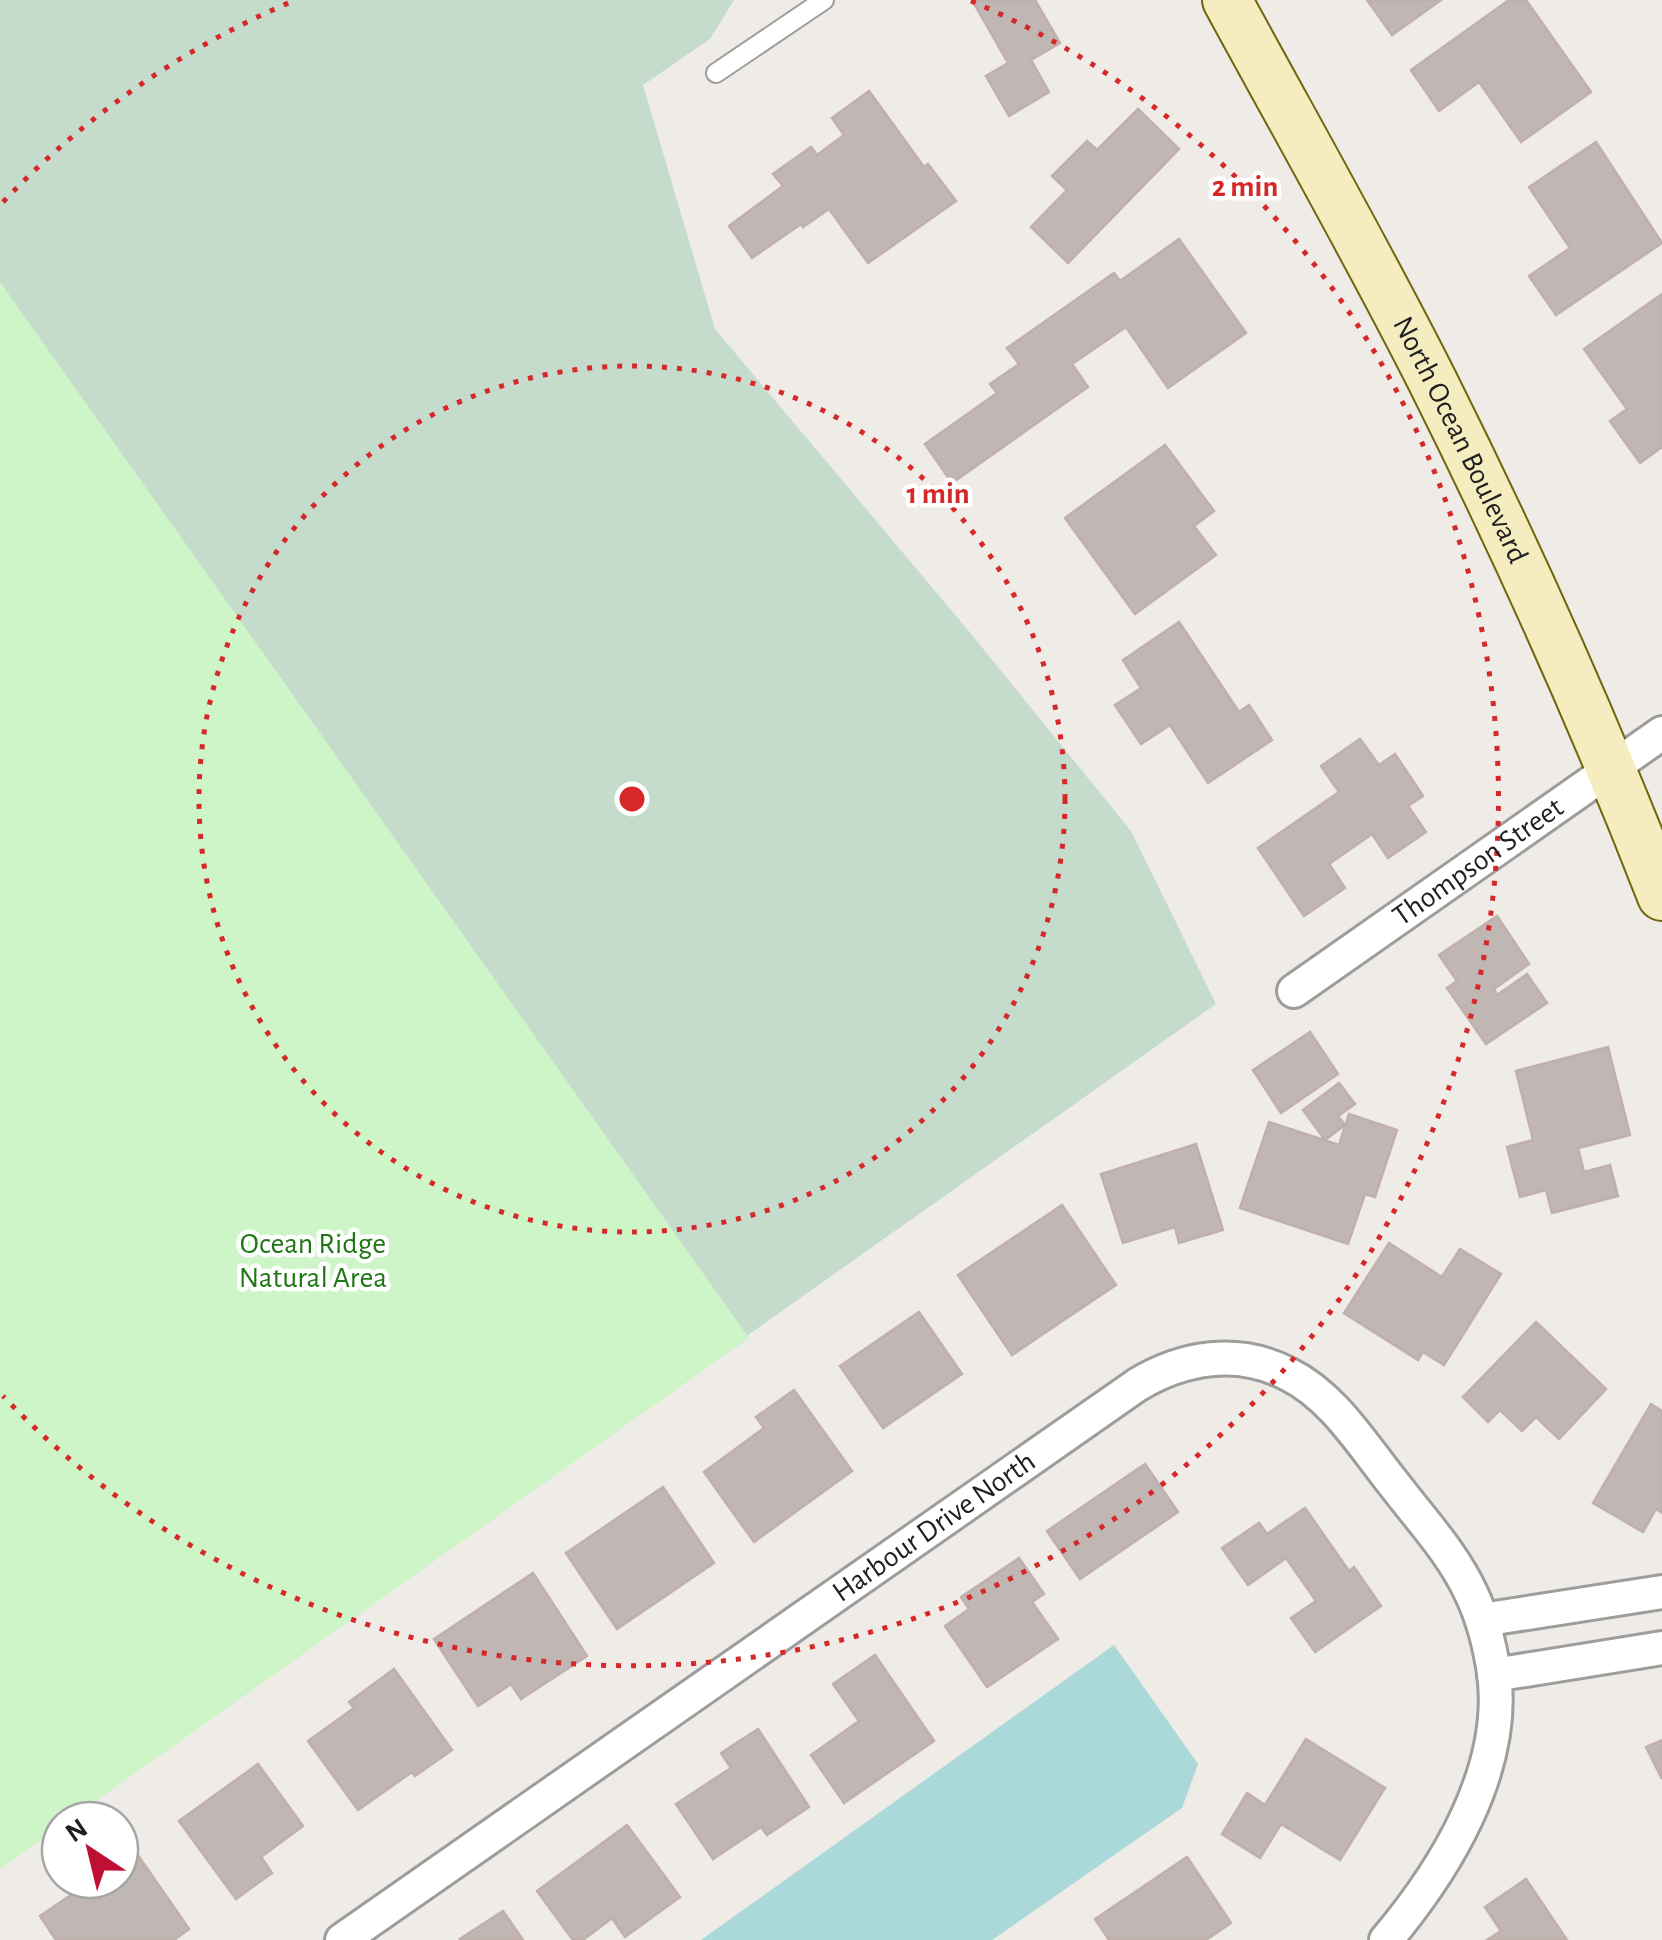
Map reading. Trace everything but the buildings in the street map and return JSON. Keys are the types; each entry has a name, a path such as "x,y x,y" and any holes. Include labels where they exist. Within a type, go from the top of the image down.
{"main road":[{"name":"North Ocean Boulevard","path":"1227,0 1432,382 1539,600 1612,766 1662,896"}],"street":[{"name":"Thompson Street","path":"1294,990 1662,732"},
{"name":"Harbour Drive North","path":"342,1940 1137,1385 1158,1372 1210,1358 1262,1364 1287,1373 1320,1396 1442,1545 1482,1620 1494,1675 1490,1750 1472,1804 1424,1891 1386,1940"},
{"path":"1482,1620 1662,1592"},
{"path":"1494,1675 1662,1648"}],"lane":[{"path":"716,73 824,0"}],"green space":[{"path":"0,0 734,0 710,39 643,85 715,329 1131,831 1216,1004 90,1800 40,1800 40,1836 0,1864"},
{"name":"Ocean Ridge Natural Area","path":"0,282 749,1338 97,1800 40,1800 40,1841 0,1869"}],"water":[{"path":"1114,1645 1198,1764 1182,1808 992,1940 701,1940"}]}
